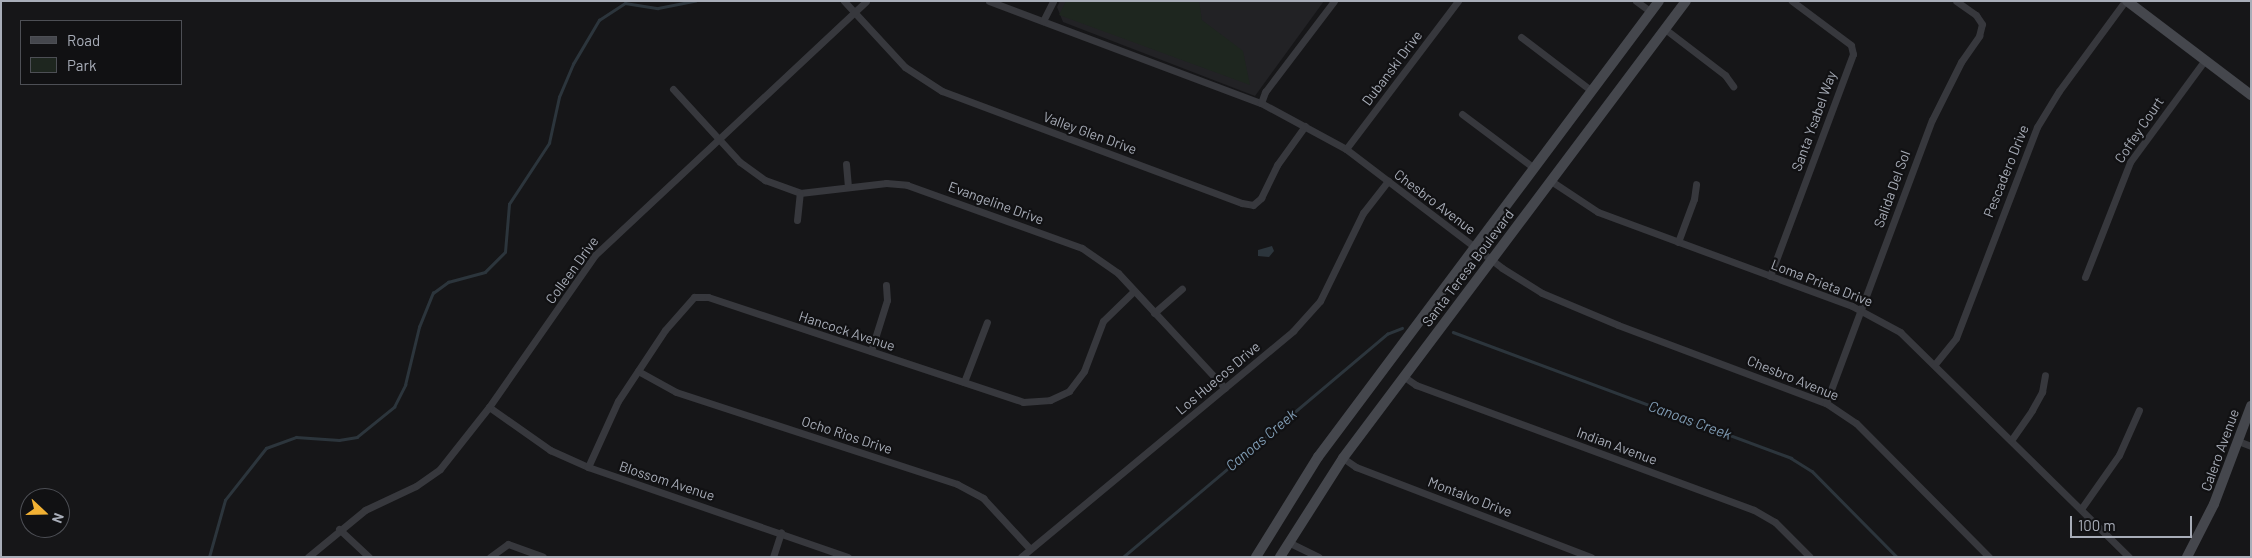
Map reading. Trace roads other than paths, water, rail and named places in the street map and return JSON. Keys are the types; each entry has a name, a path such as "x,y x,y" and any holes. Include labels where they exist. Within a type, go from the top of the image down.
{"main road":[{"name":"Santa Teresa Boulevard","path":"1256,557 1318,457 1659,1"},
{"name":"Santa Teresa Boulevard","path":"1280,557 1342,458 1686,1"},
{"path":"2126,1 2251,95"},
{"name":"Calero Avenue","path":"2187,557 2214,504 2251,406"}],"street":[{"path":"844,1 853,12"},
{"name":"Colleen Drive","path":"308,557 365,510 416,486 440,469 489,407 595,254 866,1"},
{"name":"Chesbro Avenue","path":"989,1 1261,103 1346,149 1491,260 1542,293 1618,326 1826,403 1856,423 1989,557"},
{"path":"1043,21 1053,1"},
{"path":"1261,103 1265,92 1334,1"},
{"name":"Dubanski Drive","path":"1346,149 1458,1"},
{"path":"1636,1 1651,12"},
{"name":"Santa Ysabel Way","path":"1770,276 1854,54 1851,45 1792,1"},
{"name":"Salida Del Sol","path":"1826,403 1932,120 1961,62 1979,36 1982,24 1976,15 1956,1"},
{"name":"Pescadero Drive","path":"1935,364 1956,338 2037,127 2059,90 2126,1"},
{"name":"Valley Glen Drive","path":"853,12 905,67 942,90 1242,203 1253,205 1261,198 1277,165 1305,126"},
{"path":"1665,29 1726,76 1733,86"},
{"path":"1520,37 1592,91"},
{"name":"Coffey Court","path":"2085,277 2130,162 2205,60"},
{"name":"Evangeline Drive","path":"673,89 740,162 765,180 800,193 886,183 928,191 1082,248 1101,259 1134,291 1225,388"},
{"path":"1462,114 1534,168"},
{"path":"846,164 848,186"},
{"name":"Los Huecos Drive","path":"1021,557 1293,331 1320,301 1363,213 1388,181"},
{"name":"Loma Prieta Drive","path":"1551,181 1598,212 1861,310 1900,332 2012,439 2128,557"},
{"path":"1678,242 1694,199 1696,184"},
{"path":"797,220 800,193"},
{"path":"870,351 887,300 886,285"},
{"path":"1154,313 1182,290"},
{"name":"Hancock Avenue","path":"588,467 605,425 638,370 688,301 701,295 1023,402 1050,400 1069,390 1084,371 1103,321 1134,291"},
{"path":"964,382 987,322"},
{"name":"Ocho Rios Drive","path":"638,370 676,392 957,484 983,498 1030,549"},
{"path":"2012,439 2042,392 2045,374"},
{"name":"Indian Avenue","path":"1403,376 1416,385 1754,510 1776,522 1810,557"},
{"name":"Blossom Avenue","path":"489,407 550,450 588,467 781,532 848,557"},
{"path":"2081,509 2119,455 2139,410"},
{"path":"2238,441 2251,446"},
{"name":"Montalvo Drive","path":"1342,458 1356,467 1591,557"},
{"path":"340,529 369,557"},
{"path":"773,557 781,532"},
{"path":"1288,542 1318,557"},
{"path":"490,557 508,544 543,557"}],"waterway":[{"path":"209,557 225,500 266,448 296,437 339,440 357,437 394,407 405,385 419,327 433,293 448,282 485,272 505,252 509,204 549,143 559,97 573,64 599,20 625,3 658,8 695,1"},
{"name":"Canoas Creek","path":"1123,557 1387,334 1402,328"},
{"name":"Canoas Creek","path":"1453,332 1791,458 1812,471 1897,557"}]}
